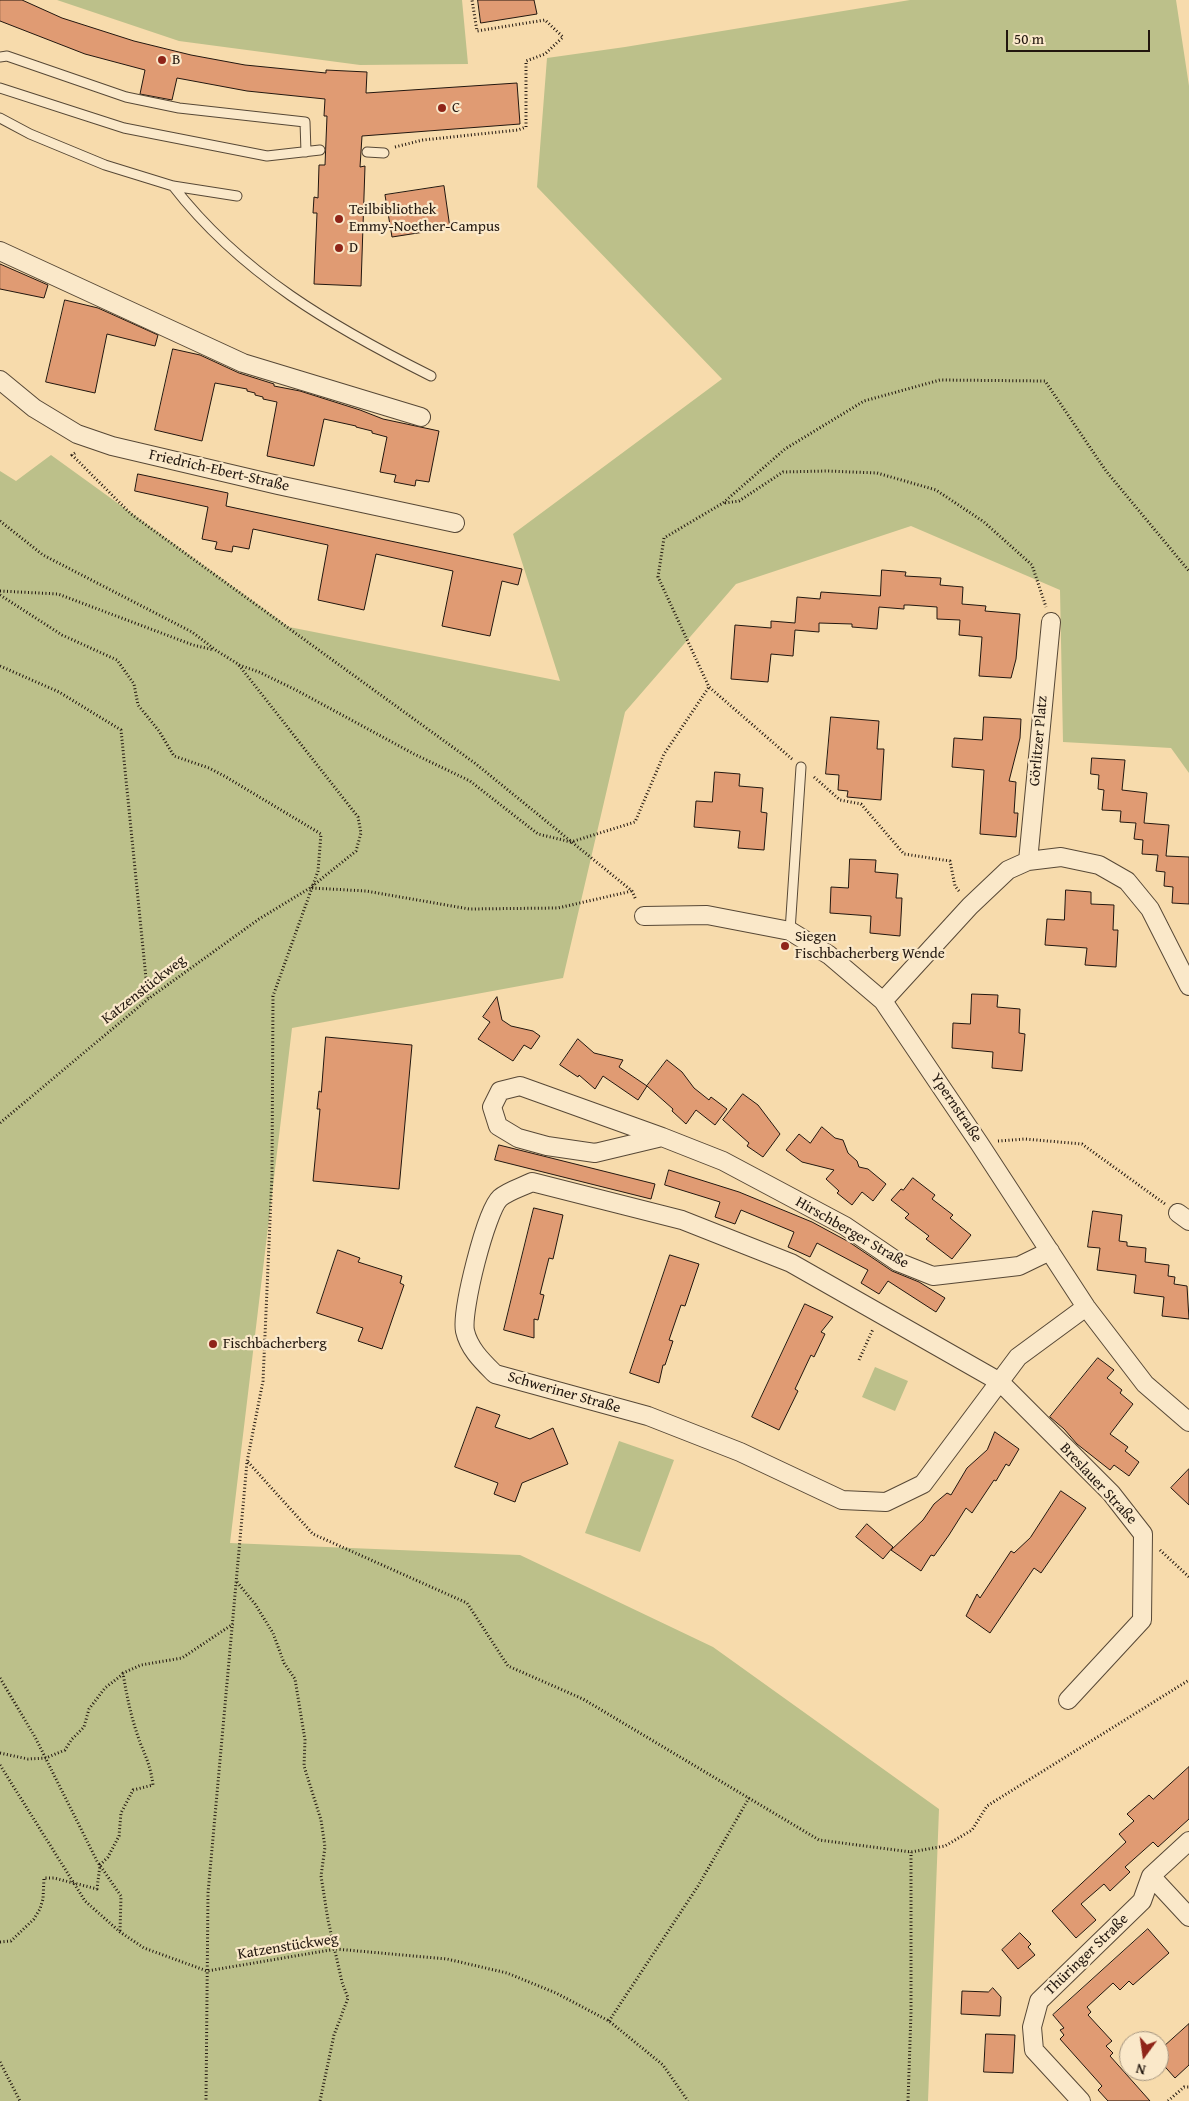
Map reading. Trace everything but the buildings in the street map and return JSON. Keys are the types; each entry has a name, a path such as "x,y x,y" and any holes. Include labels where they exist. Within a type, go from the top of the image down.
{"street":[{"path":"0,250 243,363 421,417"},
{"name":"Friedrich-Ebert-Straße","path":"0,380 34,408 77,434 112,446 278,485 455,523"},
{"name":"Görlitzer Platz","path":"1028,861 1051,622"},
{"path":"883,1001 970,906 1008,870 1028,861 1061,857 1099,865 1127,881 1150,909 1189,986"},
{"name":"Ypernstraße","path":"644,916 707,915 790,931 828,955 883,1001 980,1143 1086,1307 1145,1384 1189,1422"},
{"name":"Hirschberger Straße","path":"662,1137 595,1153 547,1146 518,1138 498,1126 492,1107 500,1091 520,1086 662,1137 723,1161 845,1226 898,1262 933,1276 1019,1266 1050,1250"},
{"name":"Schweriner Straße","path":"1000,1382 791,1263 682,1220 532,1182 500,1198 482,1235 466,1306 465,1331 477,1357 496,1374 648,1416 740,1452 842,1500 886,1502 923,1484 1000,1382 1018,1357 1086,1307"},
{"name":"Breslauer Straße","path":"1000,1382 1111,1493 1144,1534 1142,1620 1068,1700"},
{"name":"Thüringer Straße","path":"1081,2101 1034,2050 1032,2027 1039,2001 1142,1901 1151,1876 1189,1841"},
{"path":"1151,1876 1189,1917"}],"lane":[{"path":"0,57 8,56 126,97 179,108 305,122 306,152"},
{"path":"0,88 134,130 267,156 320,150"},
{"path":"0,118 30,134 106,165 173,186 237,196"},
{"path":"367,152 384,154"},
{"path":"173,186 194,213 275,286 336,327 431,376"},
{"path":"790,931 801,767"}],"path":[{"path":"384,154 394,147 423,140 518,130 526,127 526,62 545,54 563,37 545,20 477,31 472,0"},
{"path":"970,906 955,886 950,861 904,854 861,804 840,800 710,687 658,577 664,538 723,503 785,449 864,401 940,380 1045,381 1106,471 1189,571"},
{"path":"79,450 72,455 131,514 476,764 632,891 558,908 469,909 366,891 310,888"},
{"path":"723,503 739,500 783,472 877,473 936,490 984,522 1032,565 1051,622"},
{"path":"0,521 43,555 192,632 216,651 238,664 296,690 414,754 470,781 538,834 571,842 635,822 664,754 710,687"},
{"path":"0,593 58,594 193,645 216,651"},
{"path":"0,593 62,635 117,660 134,684 138,705 159,731 174,756 226,776 321,834 318,871 310,888 273,996 272,1175 263,1381 247,1462 208,1893 206,2101"},
{"name":"Katzenstückweg","path":"0,1122 148,999 259,919 310,888 356,852 361,833 358,817 238,664"},
{"path":"0,666 59,692 121,730 148,999"},
{"path":"980,1143 1025,1139 1082,1144 1183,1217"},
{"path":"859,1360 880,1315"},
{"path":"247,1462 313,1534 466,1603 508,1666 583,1699 819,1840 911,1852 945,1846 972,1830 987,1806 1189,1680"},
{"path":"1144,1534 1189,1577"},
{"path":"236,1581 255,1604 273,1633 284,1663 295,1679 305,1740 304,1766 320,1820 325,1848 321,1876 328,1920 342,1982 348,1998 334,2035 320,2101"},
{"path":"0,1754 28,1759 46,1758 65,1750 72,1739 84,1727 89,1709 106,1688 123,1673 142,1665 182,1658 233,1623"},
{"path":"0,1942 11,1941 34,1919 43,1899 44,1878 54,1878 98,1890 100,1865 108,1857 119,1836 121,1814 133,1790 153,1785 151,1767 141,1745 127,1700 123,1673"},
{"path":"0,1678 35,1736 100,1865 121,1896 120,1932"},
{"name":"Katzenstückweg","path":"0,1765 85,1901 120,1932 144,1948 207,1971 336,1949 446,1959 507,1973 556,1993 609,2021 663,2065 688,2101"},
{"path":"609,2021 698,1886 750,1798"},
{"path":"908,2101 911,2013 911,1852"},
{"path":"0,2062 20,2101"},
{"path":"1168,2101 1184,2087 1189,2087"}],"green space":[{"path":"57,0 462,0 468,64 360,65 179,41"},
{"path":"910,0 1176,0 1189,86 1189,773 1171,748 1063,742 1060,590 911,526 736,584 625,712 563,978 292,1028 230,1543 520,1555 713,1647 939,1809 928,2101 0,2101 0,471 16,481 51,455 289,627 560,681 513,534 722,379 537,187 547,58"},
{"path":"875,1367 908,1381 895,1411 862,1397"},
{"path":"619,1441 674,1460 640,1552 585,1533"}],"place":[{"name":"B","path":"162,60"},
{"name":"C","path":"442,108"},
{"name":"Teilbibliothek Emmy-Noether-Campus","path":"339,219"},
{"name":"D","path":"339,248"},
{"name":"Siegen Fischbacherberg Wende","path":"785,946"},
{"name":"Fischbacherberg","path":"213,1344"}]}
